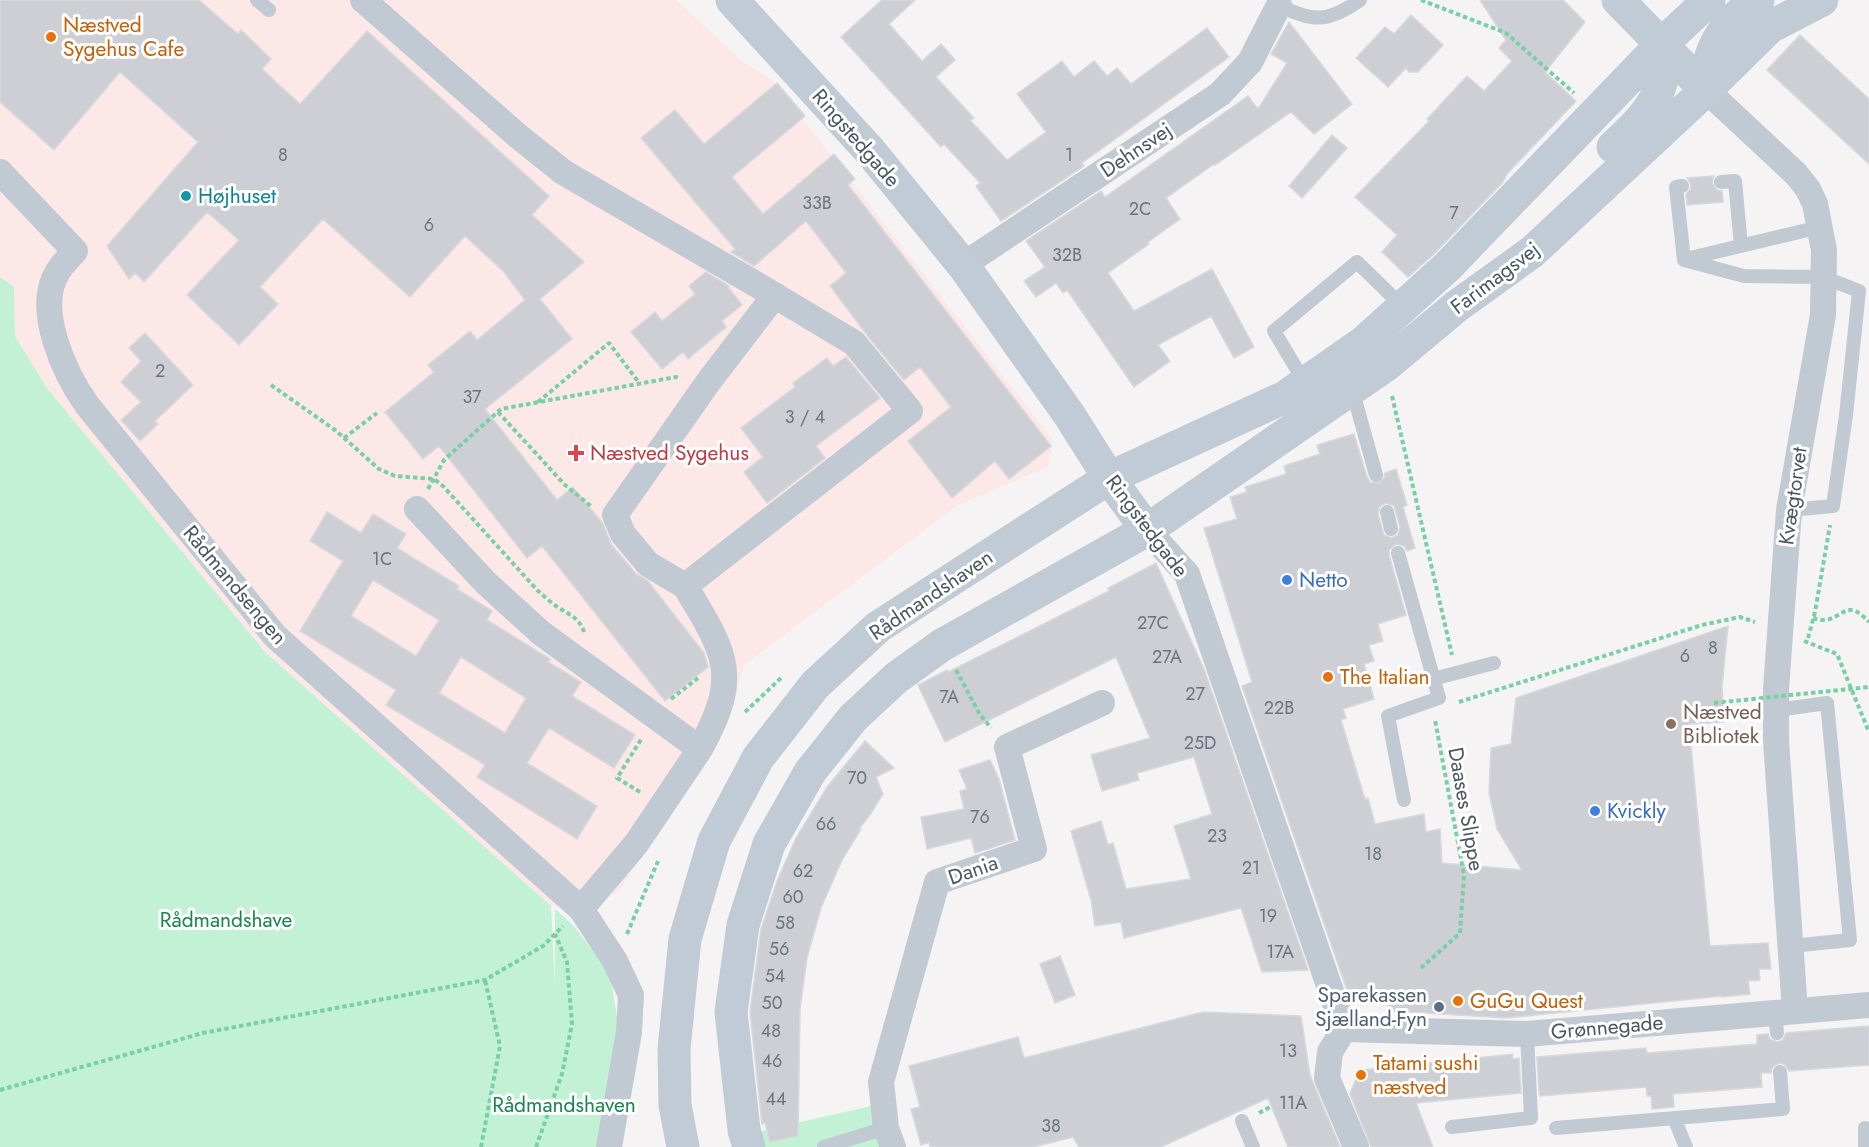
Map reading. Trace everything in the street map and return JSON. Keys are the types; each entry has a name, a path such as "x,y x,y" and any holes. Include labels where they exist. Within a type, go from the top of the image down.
{"main road":[{"name":"Ringstedgade","path":"734,0 870,151 963,265 1147,530"},
{"name":"Kvægtorvet","path":"1618,0 1706,90"},
{"name":"Farimagsvej","path":"1109,478 1285,397 1364,342 1447,267 1662,44 1709,0"},
{"path":"1706,90 1706,76 1713,47 1726,27 1748,6 1758,0"},
{"name":"Farimagsvej","path":"1147,530 1385,366 1457,306 1533,252 1770,27 1822,0"},
{"path":"1457,306 1479,276 1648,112 1659,92 1663,77 1665,60 1662,44"},
{"name":"Rådmandshaven","path":"683,1147 675,1105 674,1049 686,939 714,841 758,758 815,685 878,627 1109,478"},
{"path":"749,1147 744,1130 731,1012 743,925 769,844 810,772 853,718 896,678 942,645 1147,530"}],"street":[{"path":"363,0 518,136 563,172 854,343 910,411 685,586"},
{"name":"Dehnsvej","path":"963,265 1220,94 1250,62 1279,5"},
{"name":"Kvægtorvet","path":"1706,90 1796,174 1808,189 1815,204 1824,250 1823,315 1789,510 1779,630 1776,741 1791,946 1782,1019"},
{"name":"Rådmandsengen","path":"0,172 75,251 56,273 51,292 50,311 60,357 70,379 87,405 275,636 581,909 615,962 631,994 629,1032 609,1147"},
{"path":"581,909 636,844 700,749 713,724 725,684 723,658 711,631 685,586 648,564 623,534 615,515 709,381 775,295"},
{"path":"417,509 486,584 541,633 700,749"},
{"name":"Ringstedgade","path":"1147,530 1187,574 1344,1029"},
{"path":"1007,747 1102,703"},
{"name":"Dania","path":"889,1137 881,1082 937,882 1034,849 1007,747"},
{"name":"Grønnegade","path":"1344,1029 1527,1034 1782,1019 1869,1005"},
{"path":"1344,1029 1330,1052 1327,1078 1356,1147"}],"lane":[{"path":"257,0 269,10"},
{"path":"1279,5 1299,15 1321,18 1342,13 1360,0"},
{"path":"1721,189 1735,181 1741,246"},
{"path":"1681,194 1684,260"},
{"path":"1684,260 1820,227"},
{"path":"1684,260 1744,276 1823,277 1859,291 1846,415 1833,506 1789,510"},
{"path":"1305,383 1274,331 1357,262 1403,307"},
{"path":"1352,389 1376,475"},
{"path":"1387,512 1391,529"},
{"path":"1398,553 1439,698 1388,716 1404,800"},
{"path":"1433,679 1494,663"},
{"path":"1777,710 1827,703 1850,940 1791,946"},
{"path":"1452,1127 1531,1118 1527,1034"},
{"path":"1556,1128 1783,1109 1780,1072"},
{"path":"1674,1118 1686,1147"},
{"path":"1242,1121 1253,1147"},
{"path":"1865,1128 1865,1147"},
{"path":"824,1147 889,1137"}],"path":[{"path":"1421,0 1506,33 1596,112"},
{"path":"537,402 609,343 640,384"},
{"path":"1385,366 1463,701"},
{"path":"417,509 444,460 501,409 676,377 709,381"},
{"path":"271,385 344,438 379,469 395,476 434,479 443,486 538,591 582,625 584,634"},
{"path":"498,412 580,499 589,506 615,515"},
{"path":"344,438 377,413"},
{"path":"1806,642 1813,618 1833,506"},
{"path":"1813,618 1825,620 1844,611 1852,610 1858,612 1869,622"},
{"path":"1453,704 1702,625 1740,617 1837,654 1869,732"},
{"path":"942,645 979,713 1007,747"},
{"path":"662,805 618,778 662,707 723,658"},
{"path":"1714,703 1869,687"},
{"name":"Daases Slippe","path":"1421,968 1460,933 1464,875 1433,710"},
{"path":"615,962 659,857"},
{"path":"0,1090 203,1033 484,980 543,946 581,909"},
{"path":"536,1147 562,1074 572,1024 567,962 555,934"},
{"path":"481,1147 500,1046 484,980"}],"shaded area":[{"name":"Næstved Sygehus","path":"0,0 676,0 742,61 773,81 1053,440 1048,467 958,505 744,665 729,720 618,893 551,906 265,652 46,387 15,336 14,287 0,277"}],"green space":[{"name":"Rådmandshave","path":"0,277 14,287 15,336 46,387 265,652 551,906 555,987 555,909 573,925 610,973 619,1031 597,1147 0,1147"},
{"path":"879,1104 895,1147 763,1147 758,1132"}],"building":[{"path":"0,0 199,0 238,34 241,30 271,59 262,69 300,104 367,31 549,196 532,215 584,262 540,299 572,339 485,409 557,500 573,487 603,524 611,544 636,574 648,581 704,653 708,667 665,701 542,546 527,558 439,446 423,459 385,412 434,372 428,365 470,331 477,340 525,300 503,271 465,236 410,297 323,219 260,287 278,304 239,345 187,295 239,240 207,212 144,282 135,273 129,279 107,246 198,142 120,72 54,150 0,102"},
{"path":"882,0 915,0 889,24 922,61 941,44 955,60 936,77 974,118 970,120 1007,160 1046,132 1017,94 1062,61 1074,77 1094,61 1107,76 1117,68 1131,84 1207,28 1229,57 1082,163 1084,166 1001,221 976,186 980,183 944,144 941,147 841,37"},
{"path":"1480,0 1563,0 1585,22 1545,72 1576,101 1507,174 1503,182 1434,254 1408,277 1382,252 1397,235 1355,197 1429,121 1427,119 1467,76 1484,91 1512,61 1499,48 1506,40"},
{"path":"1411,15 1443,45 1418,72 1409,72 1406,68 1388,87 1356,58 1385,27 1394,34"},
{"path":"1289,22 1352,104 1314,134 1291,112 1214,164 1166,198 1180,219 1108,273 1134,311 1212,269 1254,347 1234,358 1211,316 1158,345 1170,361 1134,387 1067,290 1063,293 1056,283 1036,297 1024,281 1045,267 1026,241 1101,191 1105,197 1248,96 1258,109 1287,63 1271,54"},
{"path":"1800,35 1869,99 1869,164 1767,70"},
{"path":"777,83 805,116 732,177 763,214 834,154 855,179 848,185 1051,446 1009,479 995,461 952,498 908,441 951,407 920,367 904,380 870,339 830,286 846,273 806,221 754,266 731,252 735,249 641,138 675,110 704,144"},
{"path":"1332,135 1347,148 1302,198 1289,186"},
{"path":"1714,176 1712,183 1717,190 1722,191 1723,202 1687,205 1686,194 1691,185 1687,178"},
{"path":"706,272 729,286 742,305 722,321 726,327 688,359 683,352 662,369 631,332 655,312 662,321 695,294 689,286"},
{"path":"145,333 193,385 155,421 158,424 140,441 121,420 141,402 121,382 141,361 129,348"},
{"path":"846,357 880,398 816,446 825,458 767,503 744,472 763,457 741,428 795,387 793,383 827,358 833,366"},
{"path":"1354,434 1370,482 1379,483 1385,473 1396,469 1407,505 1403,507 1415,548 1407,551 1404,546 1396,544 1389,550 1406,615 1378,624 1383,641 1369,645 1374,661 1364,664 1374,699 1343,709 1346,718 1341,720 1375,824 1424,814 1426,832 1440,829 1442,863 1522,870 1497,829 1489,793 1491,748 1511,744 1516,698 1728,626 1722,687 1724,722 1689,724 1710,946 1768,943 1771,969 1759,969 1760,980 1748,981 1750,994 1506,1018 1393,1011 1375,992 1347,990 1242,686 1252,682 1204,528 1237,519 1230,497 1247,492 1245,487 1286,474 1284,466 1320,454 1317,445","holes":["1386,503 1394,506 1400,527 1398,535 1392,538 1384,535 1378,514 1380,506"]},
{"path":"327,512 361,533 373,514 406,534 397,548 459,586 457,589 492,611 487,620 550,659 548,662 581,682 572,696 635,735 614,768 549,728 527,763 597,806 577,839 477,777 485,765 386,705 396,690 300,631 343,561 310,541","holes":["373,580 439,620 416,656 351,616","461,657 526,698 505,733 439,693"]},
{"path":"1156,563 1204,669 1308,970 1262,972 1241,908 1124,938 1121,922 1095,926 1091,900 1071,831 1101,821 1108,845 1113,843 1126,889 1191,879 1174,826 1212,814 1194,757 1137,773 1139,780 1102,791 1091,755 1150,738 1116,657 945,742 918,685 1109,591 1108,588"},
{"path":"865,741 894,768 876,777 883,794 858,830 861,829 842,860 821,908 807,958 800,1009 798,1136 770,1142 765,1123 762,1124 750,1012 761,929 777,881 796,838 827,787"},
{"path":"990,760 999,779 1015,840 975,853 971,838 927,849 921,817 964,809 960,791 967,789 959,770"},
{"path":"1060,956 1075,995 1055,1003 1040,964"},
{"path":"1203,1012 1301,1016 1310,1075 1340,1147 1288,1147 1268,1098 1161,1147 1079,1147 1073,1137 1034,1147 930,1147 929,1142 921,1145 911,1109 920,1107 909,1066 1018,1037 1024,1058"},
{"path":"1869,1026 1869,1065 1789,1071 1784,1064 1779,1063 1772,1068 1771,1073 1761,1073 1762,1087 1673,1094 1674,1107 1652,1109 1651,1096 1647,1096 1646,1087 1540,1096 1537,1057 1646,1048 1647,1053 1757,1044 1757,1035 1768,1034 1770,1039 1777,1042 1783,1040 1786,1033"},
{"path":"1513,1054 1512,1059 1519,1058 1521,1093 1416,1103 1433,1147 1371,1147 1350,1094 1358,1073 1362,1070"}],"place":[{"name":"Næstved Sygehus Cafe","path":"51,37"},
{"name":"Højhuset","path":"186,196"},
{"name":"Næstved Sygehus","path":"576,453"},
{"name":"Netto","path":"1287,580"},
{"name":"The Italian","path":"1328,677"},
{"name":"Næstved Bibliotek","path":"1671,724"},
{"name":"Kvickly","path":"1595,811"},
{"name":"GuGu Quest","path":"1458,1001"},
{"name":"Sparekassen Sjælland-Fyn","path":"1439,1007"},
{"name":"Tatami sushi næstved","path":"1361,1075"}]}
